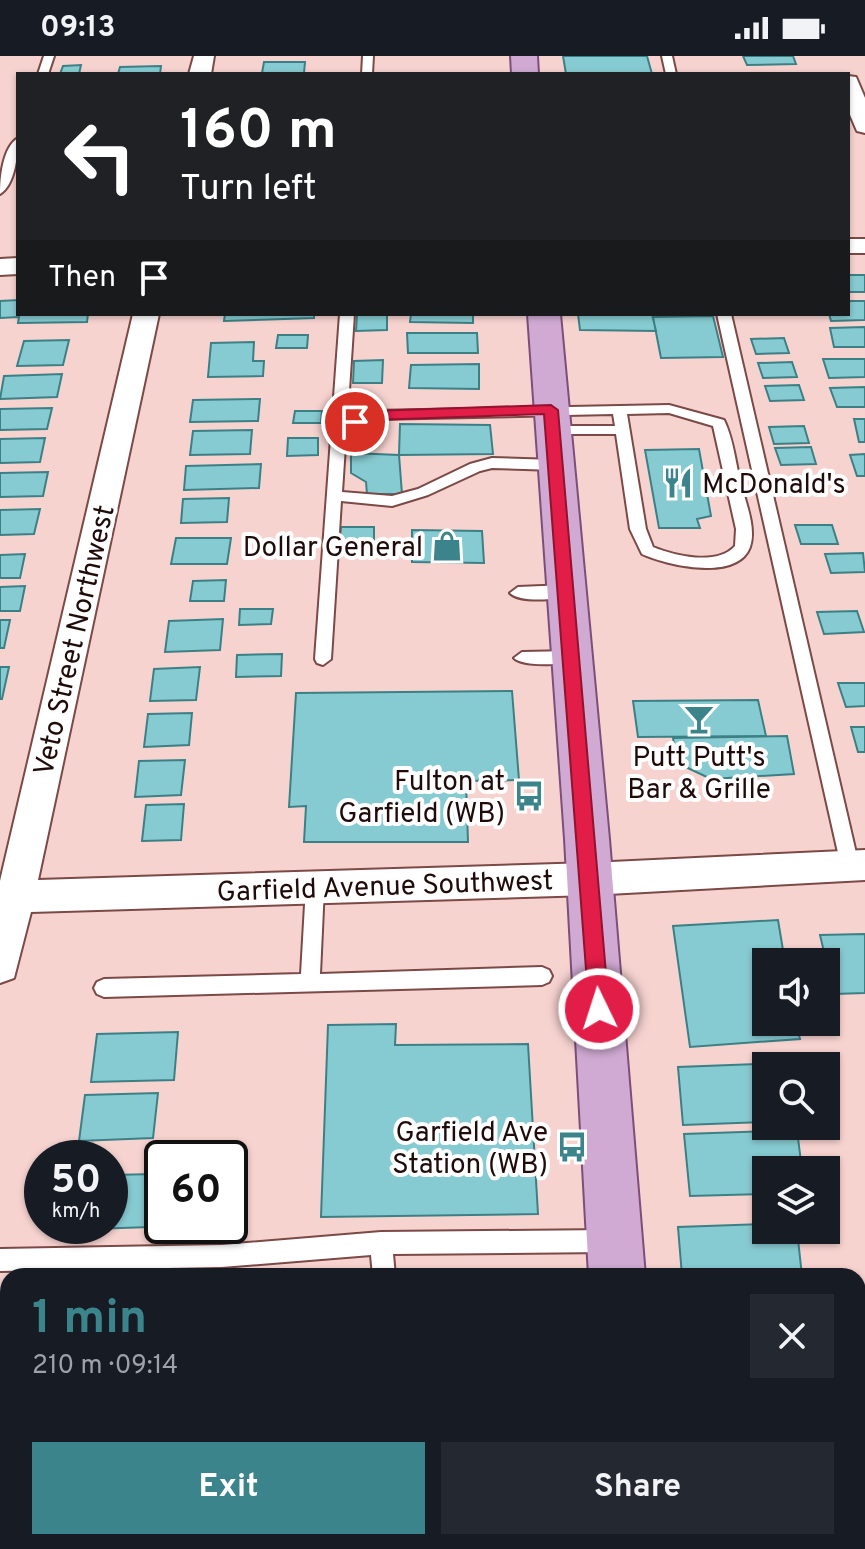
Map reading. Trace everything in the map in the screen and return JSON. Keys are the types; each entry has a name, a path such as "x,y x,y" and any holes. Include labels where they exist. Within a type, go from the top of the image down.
{"main road":[{"path":"544,316 590,879 616,1258"}],"street":[{"path":"850,87 865,126"},
{"name":"Veto Street Northwest","path":"0,966 8,897 146,316"},
{"name":"Garfield Avenue Southwest","path":"8,897 590,879 858,866"}],"lane":[{"path":"0,190 16,146"},
{"path":"323,659 347,316"},
{"path":"724,316 858,866"},
{"path":"335,496 392,501 423,492 475,467 492,463 619,408 669,409 719,423 743,538 738,553 707,561 673,561 647,550 638,529 619,408"},
{"path":"339,429 372,415 553,435 622,430"},
{"path":"518,593 567,591"},
{"path":"522,658 572,657"},
{"path":"310,983 315,887"},
{"path":"104,988 542,976"},
{"path":"381,1243 383,1268"},
{"path":"0,1260 222,1256 381,1243 616,1258"}],"building":[{"path":"563,56 647,56 651,72 566,72"},
{"path":"743,56 793,56 796,64 747,65"},
{"path":"264,62 305,62 304,72 262,72"},
{"path":"81,65 79,72 61,72 63,66"},
{"path":"161,66 160,72 119,72 120,67"},
{"path":"850,275 865,275 865,292 850,292"},
{"path":"16,300 16,316 88,316 87,322 18,323 19,317 0,318 0,301"},
{"path":"850,301 865,301 865,320 831,321 830,316 850,316"},
{"path":"225,316 314,316 314,318 224,321"},
{"path":"357,316 387,316 387,330 356,331"},
{"path":"411,316 473,316 473,323 410,322"},
{"path":"578,316 652,316 656,331 580,330"},
{"path":"713,316 723,357 661,358 653,317"},
{"path":"865,327 865,347 834,347 830,328"},
{"path":"407,333 477,333 478,353 408,353"},
{"path":"278,335 308,335 307,348 276,348"},
{"path":"784,338 789,353 756,354 751,339"},
{"path":"69,340 63,365 17,366 24,341"},
{"path":"254,342 253,361 264,361 263,376 208,377 211,343"},
{"path":"823,359 865,359 865,377 829,378"},
{"path":"383,360 382,383 353,383 354,361"},
{"path":"792,362 797,377 763,378 758,363"},
{"path":"479,364 479,389 409,388 411,365"},
{"path":"62,374 57,397 0,399 4,376"},
{"path":"799,385 804,400 770,401 765,386"},
{"path":"865,387 865,407 837,407 830,388"},
{"path":"260,399 258,421 190,422 193,400"},
{"path":"52,408 47,429 0,430 0,409"},
{"path":"295,411 322,411 321,423 293,423"},
{"path":"854,419 865,419 865,442 859,442"},
{"path":"400,424 490,425 493,454 399,455"},
{"path":"804,426 809,443 774,444 769,427"},
{"path":"252,430 250,454 190,455 193,431"},
{"path":"45,438 40,462 0,463 0,439"},
{"path":"288,438 318,438 318,455 287,456"},
{"path":"811,447 816,464 781,465 775,448"},
{"name":"McDonald's","path":"699,449 711,516 697,519 700,528 659,528 645,450"},
{"path":"351,453 399,455 402,494 367,494 366,482 351,473"},
{"path":"865,454 865,476 857,476 850,455"},
{"path":"261,464 259,488 184,490 186,466"},
{"path":"48,472 43,496 0,497 0,473"},
{"path":"229,498 227,522 181,523 183,499"},
{"path":"40,509 34,534 0,535 0,510"},
{"path":"795,525 832,525 838,544 801,544"},
{"path":"341,527 374,527 374,549 339,548"},
{"name":"Dollar General","path":"412,530 482,531 484,563 412,562"},
{"path":"176,538 231,538 227,564 171,564"},
{"path":"863,553 865,572 831,573 825,554"},
{"path":"25,554 20,578 0,578 0,555"},
{"path":"226,580 224,601 190,601 193,581"},
{"path":"25,586 20,611 0,611 0,587"},
{"path":"240,609 273,609 271,624 239,625"},
{"path":"857,611 864,632 824,634 817,612"},
{"path":"223,619 220,650 165,652 169,621"},
{"path":"0,620 10,620 4,648 0,648"},
{"path":"282,654 281,676 236,677 237,655"},
{"path":"0,667 9,667 2,699 0,699"},
{"path":"200,667 196,700 150,701 154,669"},
{"path":"838,683 865,683 865,706 846,707"},
{"path":"512,691 519,780 466,781 468,842 304,842 306,806 289,807 296,693"},
{"name":"Putt Putt's Bar & Grille","path":"758,700 766,736 638,737 633,701"},
{"path":"192,713 189,745 144,747 148,714"},
{"path":"851,727 865,727 865,752 858,752"},
{"path":"787,736 794,774 711,779 677,763 673,738"},
{"path":"185,760 181,795 135,797 139,761"},
{"path":"184,804 181,840 142,841 146,805"},
{"path":"778,920 783,948 752,948 752,1036 799,1036 800,1039 690,1047 673,926"},
{"path":"865,934 865,993 840,994 840,948 823,948 820,935"},
{"path":"396,1024 395,1045 528,1044 538,1214 321,1217 328,1025"},
{"path":"178,1032 174,1080 91,1082 97,1034"},
{"path":"752,1064 752,1123 683,1125 678,1067"},
{"path":"158,1093 153,1138 79,1140 85,1095"},
{"path":"752,1132 752,1140 798,1140 800,1156 752,1156 752,1194 690,1196 684,1134"},
{"path":"144,1174 144,1227 128,1228 128,1175"},
{"path":"752,1224 752,1244 799,1244 801,1268 681,1268 678,1227"}],"place":[{"name":"McDonald's","path":"678,483"},
{"name":"Dollar General","path":"447,546"},
{"name":"Putt Putt's Bar & Grille","path":"699,719"},
{"name":"Fulton at Garfield (WB)","path":"529,796"},
{"name":"Garfield Ave Station (WB)","path":"572,1147"}],"route":[{"path":"355,422 372,415 551,410 599,1009"}]}
